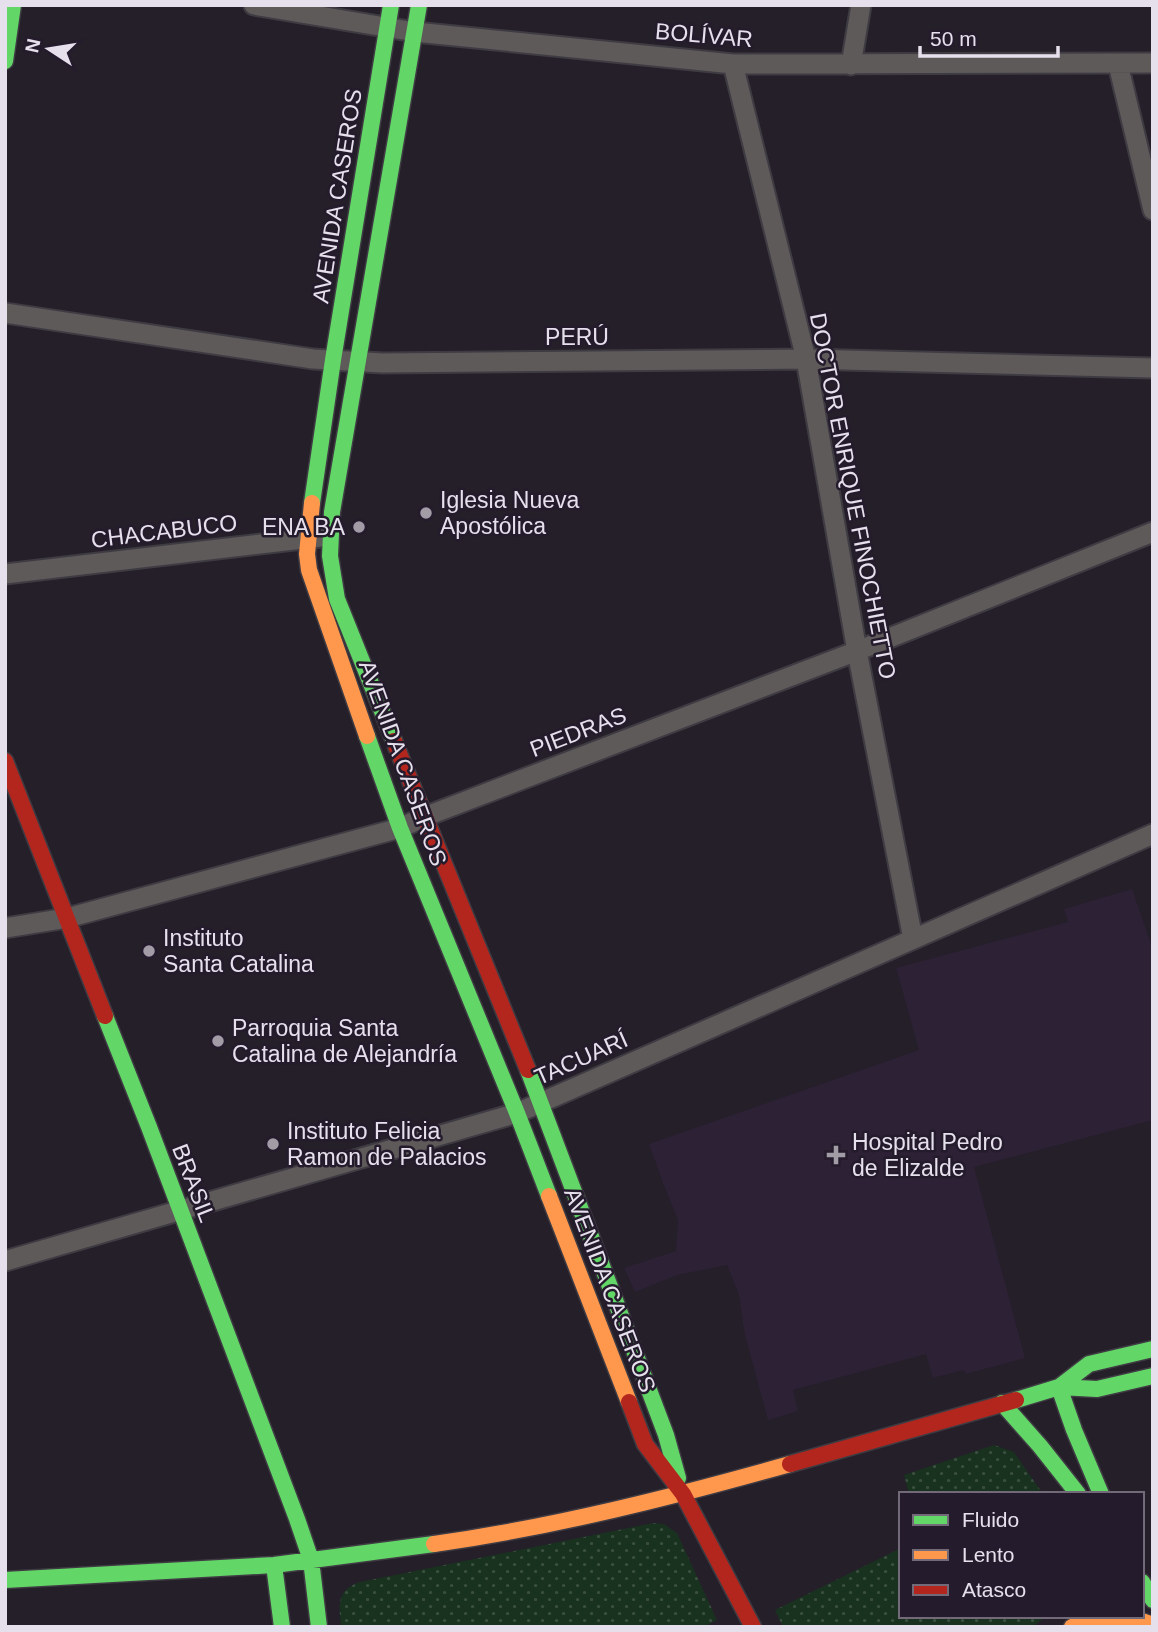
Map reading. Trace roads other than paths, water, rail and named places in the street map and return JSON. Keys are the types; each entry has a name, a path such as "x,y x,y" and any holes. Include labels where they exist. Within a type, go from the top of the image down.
{"main road":[{"path":"5,61 13,5"},
{"name":"AVENIDA CASEROS","path":"391,5 307,538 310,570 400,828 517,1113 645,1444 682,1493 753,1627"},
{"name":"AVENIDA CASEROS","path":"419,5 332,512 329,536 330,571 337,599 542,1103 666,1435 682,1493"},
{"name":"BRASIL","path":"5,761 298,1519 311,1560 319,1627"},
{"path":"1059,1387 1088,1364 1153,1349"},
{"path":"5,1580 274,1565 490,1536 682,1493 1059,1387 1097,1389 1153,1376"},
{"path":"1059,1387 1100,1492"},
{"path":"1002,1404 1076,1492"},
{"path":"274,1565 282,1627"},
{"path":"1072,1627 1080,1622 1100,1618"},
{"path":"1135,1618 1153,1625"}],"street":[{"name":"BOLÍVAR","path":"254,5 415,32 733,64 1153,63"},
{"path":"852,65 861,5"},
{"path":"826,65 848,53 855,40"},
{"name":"DOCTOR ENRIQUE FINOCHIETTO","path":"733,64 806,359 856,651 913,939"},
{"path":"1118,64 1153,210"},
{"name":"PERÚ","path":"5,313 313,359 359,362 806,359 1153,368"},
{"name":"PIEDRAS","path":"5,928 67,918 400,828 1153,532"},
{"name":"CHACABUCO","path":"5,574 329,536"},
{"name":"TACUARÍ","path":"5,1261 517,1113 1153,834"}],"place":[{"name":"Iglesia Nueva Apostólica","path":"426,513"},
{"name":"ENA BA","path":"359,527"},
{"name":"Instituto Santa Catalina","path":"149,951"},
{"name":"Parroquia Santa Catalina de Alejandría","path":"218,1041"},
{"name":"Instituto Felicia Ramon de Palacios","path":"273,1144"},
{"name":"Hospital Pedro de Elizalde","path":"836,1155"}]}
